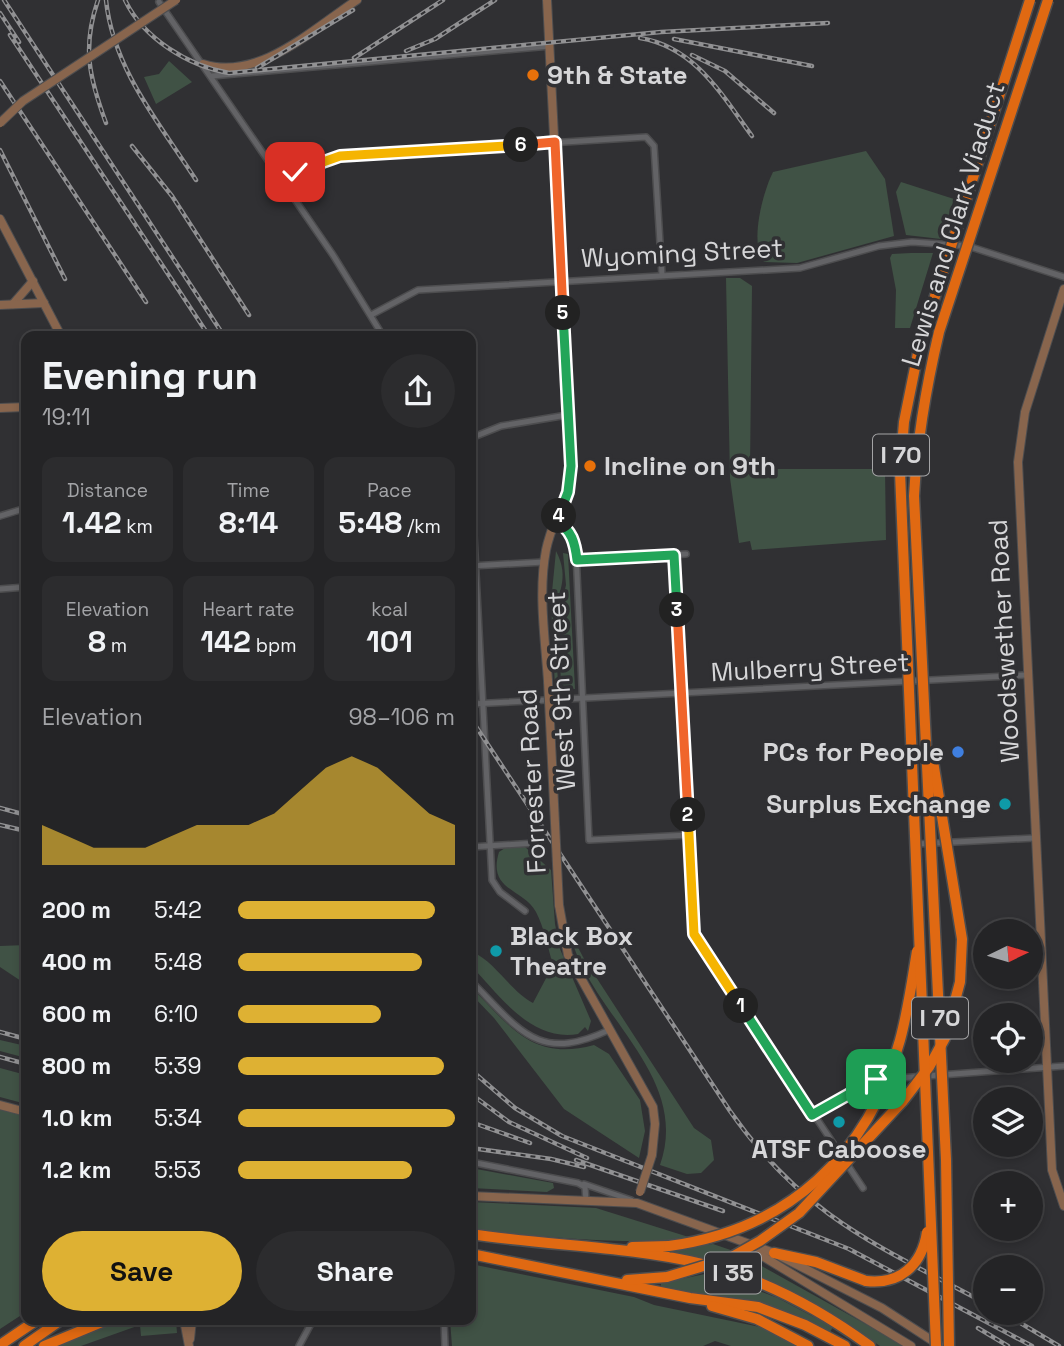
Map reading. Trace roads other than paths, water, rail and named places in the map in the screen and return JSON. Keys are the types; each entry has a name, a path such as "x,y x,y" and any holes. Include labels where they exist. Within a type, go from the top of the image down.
{"highway":[{"name":"Lewis and Clark Viaduct","path":"920,928 899,504 904,422 911,379 929,312 1030,0"},
{"name":"Lewis and Clark Viaduct","path":"949,1346 945,1134 914,496 926,387 939,332 1048,0"},
{"path":"589,1278 632,1280 667,1277 698,1270 738,1254 799,1213 903,1101 929,1068 945,1038 960,982 962,939 923,690"},
{"name":"I 70","path":"920,928 938,1346"},
{"path":"581,1247 669,1245 716,1237 773,1214 813,1186 843,1153 874,1106 892,1065 906,1014 920,928"},
{"path":"774,1253 817,1262 866,1281 877,1282 899,1277 917,1261 926,1237 930,1205"},
{"name":"I 35","path":"476,1235 678,1258 736,1274 812,1307 870,1346"},
{"name":"I 35","path":"476,1255 690,1298 758,1307 805,1325 845,1346"},
{"path":"690,1298 757,1320 808,1346"},
{"path":"0,1344 24,1325"},
{"path":"0,1344 29,1325"},
{"path":"24,1346 54,1325"},
{"path":"44,1346 95,1325"}],"street":[{"path":"0,123 16,107 176,0"},
{"path":"203,64 236,68 261,62 357,0"},
{"path":"547,0 570,480 556,521"},
{"path":"159,2 212,76 380,331"},
{"path":"212,76 550,46"},
{"path":"282,181 310,164 340,156 641,136 649,139 654,146 662,275"},
{"path":"0,219 58,331"},
{"name":"Wyoming Street","path":"370,315 418,290 800,268 895,243 957,244 1064,277"},
{"path":"13,304 33,281"},
{"name":"Woodswether Road","path":"1064,289 1031,390 1018,442 1026,675 1052,1170 1064,1206"},
{"path":"0,305 44,303"},
{"path":"0,408 21,407"},
{"path":"476,436 502,426 567,415"},
{"path":"0,516 21,510"},
{"name":"West 9th Street","path":"556,521 567,527 571,534 577,560 589,840 689,835"},
{"name":"Forrester Road","path":"556,521 544,562 559,905 568,955 639,1077 653,1107 655,1142 637,1203"},
{"path":"577,560 686,554"},
{"path":"674,555 694,934 863,1188"},
{"path":"476,566 544,562"},
{"path":"0,589 21,587"},
{"path":"476,594 490,846 495,886 526,911"},
{"name":"Mulberry Street","path":"476,704 1026,675"},
{"path":"910,844 1035,838"},
{"path":"476,847 536,843"},
{"path":"476,988 516,1026 537,1040 568,1046 610,1030"},
{"path":"812,1115 872,1080 1064,1066"},
{"path":"0,1105 21,1111"},
{"path":"476,1163 578,1183 774,1253 882,1308 938,1346"},
{"path":"578,1183 585,1187 586,1200"},
{"path":"476,1196 637,1203"},
{"path":"735,1239 911,1346"},
{"path":"185,1325 189,1346"},
{"path":"189,1346 191,1325"},
{"path":"299,1346 310,1325"},
{"path":"444,1325 445,1346"}],"railway":[{"path":"4,0 221,331"},
{"path":"98,0 89,47 95,91 106,123"},
{"path":"106,0 110,25 128,73 196,180"},
{"path":"125,0 143,26 168,48 198,64 229,73 661,32 828,23"},
{"path":"354,58 443,0"},
{"path":"406,51 435,39 495,0"},
{"path":"257,68 353,10"},
{"path":"0,13 19,42"},
{"path":"10,35 206,331"},
{"path":"640,38 659,43 692,62 718,89 752,136"},
{"path":"674,39 812,66"},
{"path":"692,55 725,71 774,113"},
{"path":"0,81 146,302"},
{"path":"132,146 172,196 249,315"},
{"path":"0,150 65,279"},
{"path":"476,727 730,1111 758,1147 786,1178 845,1225 876,1245 973,1297"},
{"path":"0,808 21,814"},
{"path":"0,825 21,830"},
{"path":"0,1032 21,1038"},
{"path":"0,1057 21,1063"},
{"path":"476,1074 515,1108 562,1136 849,1249 1032,1346"},
{"path":"476,1098 509,1122 587,1158"},
{"path":"476,1124 530,1143"},
{"path":"476,1149 551,1159 584,1167"},
{"path":"576,1160 723,1211"},
{"path":"1024,1325 1059,1346"},
{"path":"978,1328 1008,1346"}],"place":[{"name":"9th & State","path":"533,75"},
{"name":"Incline on 9th","path":"590,466"},
{"name":"PCs for People","path":"958,752"},
{"name":"Surplus Exchange","path":"1005,804"},
{"name":"Black Box Theatre","path":"496,951"},
{"name":"ATSF Caboose","path":"839,1122"}]}
